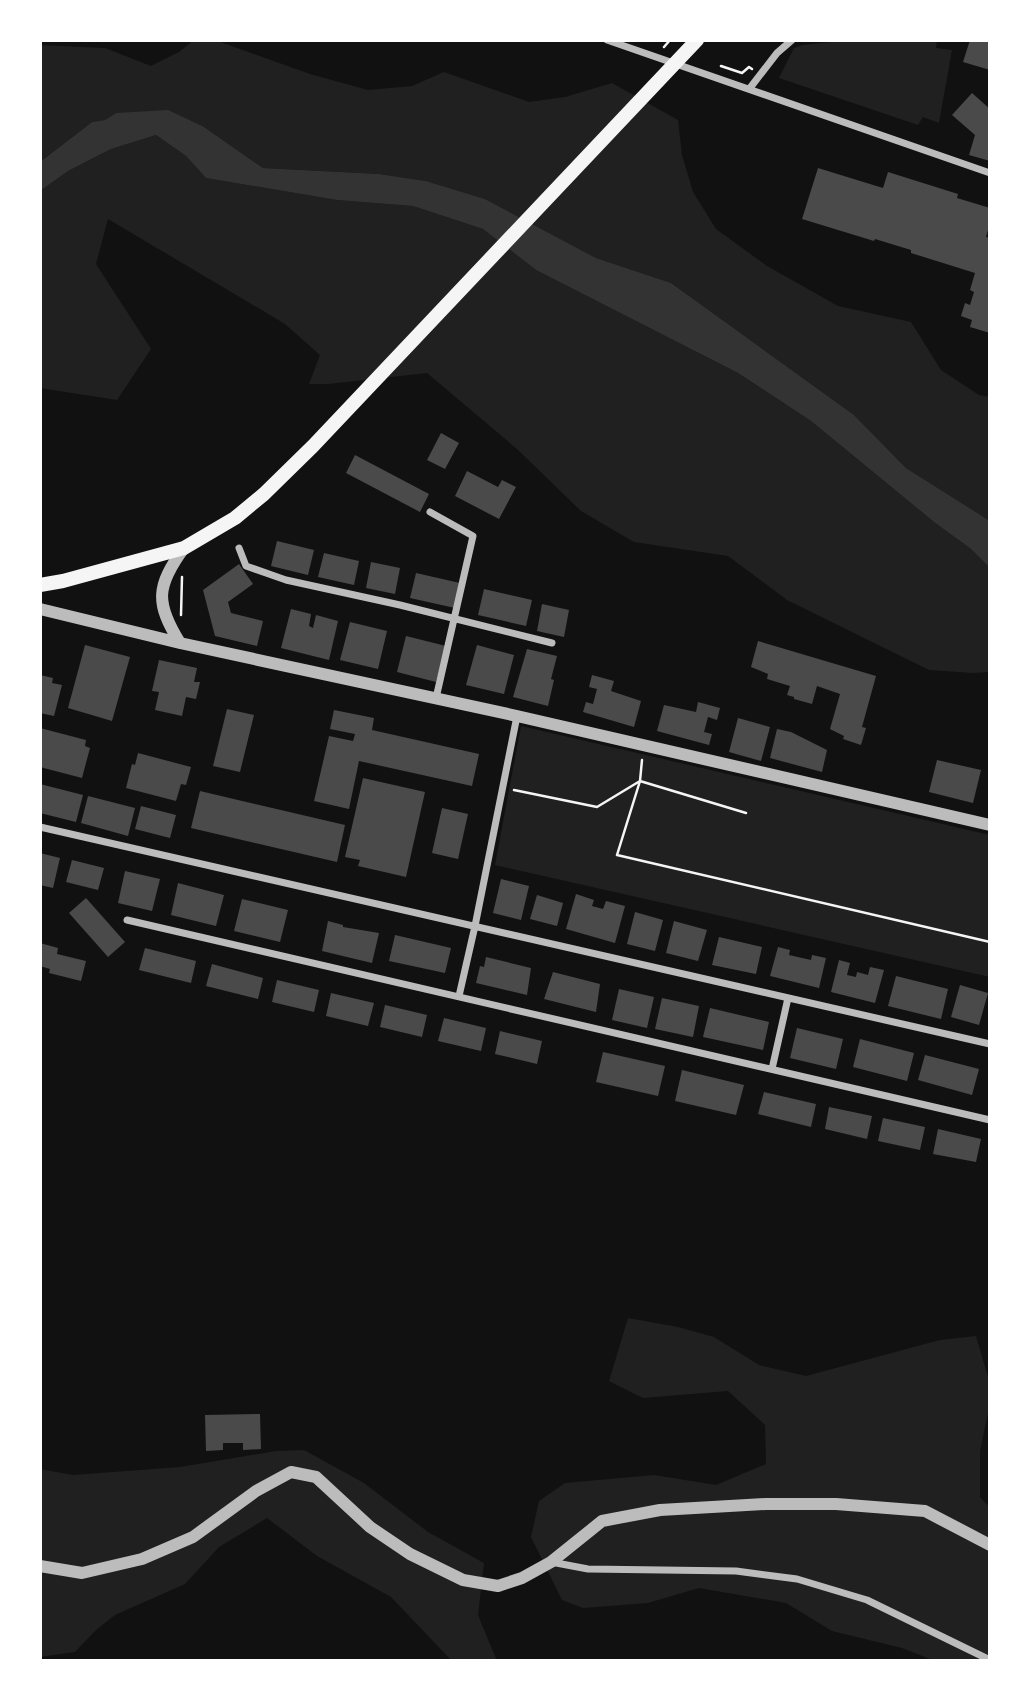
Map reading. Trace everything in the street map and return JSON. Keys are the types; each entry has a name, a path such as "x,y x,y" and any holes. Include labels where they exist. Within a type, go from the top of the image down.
{"main road":[{"path":"40,585 184,548 234,518 264,494 313,446 697,40"}],"street":[{"path":"607,40 990,173"},
{"path":"750,88 758,75 792,40"},
{"path":"430,512 473,536 436,698"},
{"path":"180,643 170,628 161,595 164,580 184,548"},
{"path":"239,548 246,566 286,580 552,643"},
{"path":"40,609 180,643 517,716 990,825"},
{"path":"459,996 517,716"},
{"path":"40,827 990,1044"},
{"path":"127,919 990,1120"},
{"path":"772,1069 788,998"},
{"path":"40,1566 82,1573 142,1559 193,1537 256,1491 291,1472 316,1477 370,1527 410,1554 463,1580 498,1586 522,1578 551,1562 602,1521 660,1510 766,1504 836,1504 925,1511 990,1545"},
{"path":"551,1562 588,1569 736,1572 797,1579 867,1600 990,1660"}],"path":[{"path":"661,40 662,50 670,40"},
{"path":"727,68 741,73 749,67 758,75"},
{"path":"180,643 184,548"},
{"path":"643,746 640,781 617,855 990,942"},
{"path":"503,788 597,807 640,781 746,813"}],"shaded area":[{"path":"194,40 215,40 310,74 368,90 412,86 444,72 529,102 565,97 612,83 678,120 682,155 693,192 716,229 767,266 838,306 911,322 941,370 979,395 990,397 990,521 906,468 854,415 671,283 596,258 485,199 426,181 379,174 263,168 204,127 116,113 105,120 92,122 40,162 40,45 105,48 151,66 179,52"},
{"path":"853,40 937,40 936,48 952,50 939,123 923,117 918,125 779,78 794,48"},
{"path":"168,110 204,127 263,168 379,174 426,181 485,199 596,258 671,283 854,415 906,468 990,521 990,568 971,549 811,421 738,373 536,270 483,229 413,206 337,200 206,178 186,156 156,135 111,149 68,171 40,191 40,162 92,122 105,120 116,113"},
{"path":"156,135 186,156 206,178 337,200 413,206 483,229 536,270 738,373 811,421 971,549 990,568 990,672 929,670 787,600 728,556 634,542 581,511 517,449 427,373 309,384 320,355 285,324 108,219 96,264 151,349 117,400 40,388 40,191 68,171 111,149"},
{"path":"521,726 990,835 990,977 495,865"},
{"path":"628,1318 714,1337 759,1365 806,1376 940,1340 976,1336 990,1384 990,1403 980,1451 980,1497 990,1508 990,1661 935,1661 902,1648 832,1631 786,1603 699,1588 648,1603 583,1608 562,1600 531,1537 539,1501 565,1483 654,1475 716,1485 766,1464 765,1425 728,1391 643,1398 609,1381"},
{"path":"304,1450 364,1483 428,1532 484,1563 478,1615 497,1661 452,1661 391,1597 317,1556 267,1518 219,1547 185,1584 115,1615 75,1652 40,1657 40,1469 73,1475 180,1467 276,1451"}],"building":[{"path":"970,40 990,40 990,70 963,62"},
{"path":"972,93 990,109 990,161 969,155 975,135 952,115"},
{"path":"818,168 883,188 888,172 958,194 957,198 990,208 986,237 990,238 990,333 970,327 972,320 961,316 965,303 970,305 974,292 970,290 975,273 911,253 911,250 802,219"},
{"path":"441,433 459,443 445,469 427,460"},
{"path":"355,455 429,494 420,512 346,473"},
{"path":"467,471 498,487 502,480 516,487 499,519 455,496"},
{"path":"277,541 314,550 308,575 271,566"},
{"path":"324,553 359,561 354,585 318,577"},
{"path":"371,562 400,568 395,594 366,588"},
{"path":"239,564 253,584 228,602 231,613 263,621 257,646 215,636 203,590"},
{"path":"416,573 460,583 455,608 410,598"},
{"path":"484,589 532,600 526,626 478,615"},
{"path":"542,604 569,610 564,637 537,631"},
{"path":"291,609 311,614 309,626 313,628 316,615 338,621 329,660 281,648"},
{"path":"350,622 387,631 378,669 340,660"},
{"path":"406,636 446,646 436,682 397,672"},
{"path":"758,641 876,676 862,727 866,728 861,745 843,739 844,736 830,729 840,694 817,686 812,704 794,699 787,695 790,686 767,679 768,674 751,667"},
{"path":"85,645 130,657 112,721 68,708"},
{"path":"477,645 514,655 504,694 466,685"},
{"path":"527,649 557,656 548,706 513,697"},
{"path":"159,660 197,668 194,682 200,682 196,699 186,697 182,716 155,710 159,692 152,691"},
{"path":"40,675 53,678 52,683 62,685 54,716 40,713"},
{"path":"592,675 614,681 611,691 641,701 634,727 583,712 586,702 593,704 597,689 589,687"},
{"path":"698,702 720,708 717,720 708,717 704,732 712,734 709,745 657,731 664,705 696,712"},
{"path":"227,709 254,715 240,772 213,766"},
{"path":"334,710 374,718 372,730 479,754 472,786 359,761 349,809 314,801 329,736 353,741 355,734 330,729"},
{"path":"738,718 770,727 761,761 729,752"},
{"path":"40,728 86,740 85,746 90,748 82,778 40,767"},
{"path":"777,729 791,732 827,750 822,772 770,758"},
{"path":"138,753 191,767 186,785 181,784 176,801 126,788 132,764 135,765"},
{"path":"937,760 981,770 973,803 929,792"},
{"path":"363,778 425,792 406,877 358,866 360,860 345,857"},
{"path":"40,784 83,795 76,822 40,813"},
{"path":"200,791 345,825 337,862 191,828"},
{"path":"88,796 135,808 128,836 81,823"},
{"path":"141,806 176,815 170,838 135,829"},
{"path":"442,808 468,814 458,859 432,853"},
{"path":"40,853 60,858 53,888 40,885"},
{"path":"72,860 104,868 98,890 66,882"},
{"path":"125,871 160,879 152,911 118,903"},
{"path":"501,879 529,886 521,920 493,913"},
{"path":"178,883 224,895 216,926 171,915"},
{"path":"576,894 594,900 592,906 603,909 606,901 625,906 615,943 566,929"},
{"path":"537,895 563,903 557,926 530,919"},
{"path":"86,898 125,942 108,957 69,913"},
{"path":"242,899 288,910 280,942 234,931"},
{"path":"635,912 663,920 655,951 627,944"},
{"path":"328,921 343,927 379,933 372,963 322,951"},
{"path":"674,921 707,930 698,961 666,953"},
{"path":"395,935 451,948 445,973 389,961"},
{"path":"719,937 762,947 756,974 712,965"},
{"path":"40,943 58,948 57,954 86,961 81,981 49,973 50,969 40,966"},
{"path":"778,947 790,950 789,955 811,960 812,955 826,958 819,988 770,976"},
{"path":"145,948 196,961 191,983 139,970"},
{"path":"486,957 531,968 527,995 476,983 480,966 484,967"},
{"path":"839,960 850,963 847,975 856,977 857,972 868,975 870,967 884,970 875,1003 831,992"},
{"path":"212,964 263,978 258,999 206,986"},
{"path":"553,972 600,984 596,1012 544,999"},
{"path":"896,976 948,989 941,1019 888,1006"},
{"path":"277,980 319,990 314,1012 272,1002"},
{"path":"960,985 988,993 979,1025 951,1017"},
{"path":"619,989 654,997 647,1028 612,1020"},
{"path":"331,993 374,1003 368,1026 326,1016"},
{"path":"662,998 699,1006 693,1037 655,1029"},
{"path":"385,1005 427,1015 422,1037 380,1027"},
{"path":"710,1008 769,1022 763,1050 703,1037"},
{"path":"444,1018 486,1028 481,1051 438,1041"},
{"path":"797,1028 843,1039 836,1069 790,1058"},
{"path":"500,1031 542,1041 537,1064 495,1054"},
{"path":"860,1039 914,1053 907,1081 853,1067"},
{"path":"603,1052 665,1066 658,1096 596,1082"},
{"path":"925,1055 979,1069 972,1095 918,1080"},
{"path":"682,1070 744,1085 736,1115 675,1101"},
{"path":"764,1092 816,1104 811,1127 758,1114"},
{"path":"829,1107 872,1116 867,1139 825,1129"},
{"path":"883,1118 925,1127 920,1150 878,1141"},
{"path":"938,1129 981,1139 976,1162 933,1154"},
{"path":"260,1414 261,1449 243,1450 243,1443 223,1443 223,1450 206,1451 205,1415"}]}
